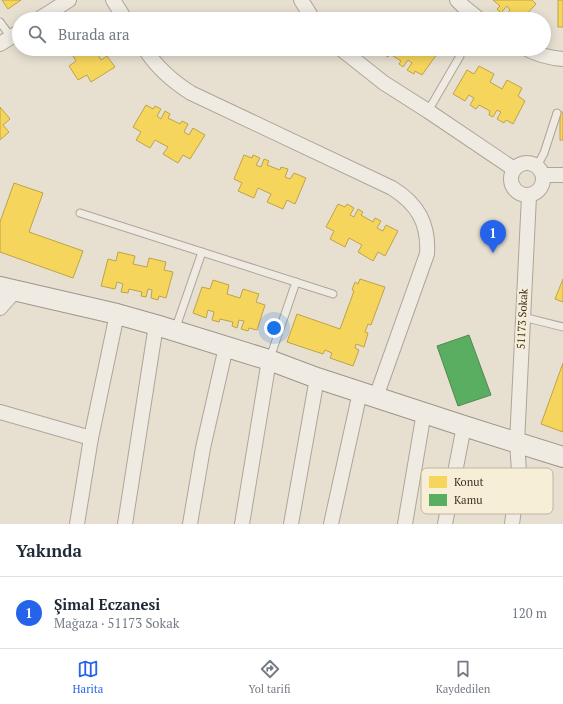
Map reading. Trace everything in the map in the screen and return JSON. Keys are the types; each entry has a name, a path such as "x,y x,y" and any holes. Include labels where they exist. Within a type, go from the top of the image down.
{"main road":[{"path":"8,288 117,314 165,328 269,360 318,378 563,457"}],"street":[{"path":"50,12 69,0"},
{"path":"113,0 121,12"},
{"path":"301,0 308,12"},
{"path":"457,0 470,12"},
{"path":"149,56 161,71 191,93 392,188 412,204 425,227 427,254 368,394 331,524"},
{"path":"350,56 384,83 514,169"},
{"path":"547,56 563,59"},
{"path":"523,163 533,164 540,171 544,181 539,191 529,196 518,193 514,189 511,178 514,169 518,166 523,163"},
{"path":"540,171 563,175"},
{"name":"51173 Sokak","path":"519,468 517,443 529,196"},
{"path":"0,308 8,288"},
{"path":"77,524 91,438 117,314"},
{"path":"125,524 165,328"},
{"path":"190,524 204,448 226,347"},
{"path":"242,524 269,360"},
{"path":"291,524 318,378"},
{"path":"0,412 91,438"},
{"path":"405,524 424,412"},
{"path":"456,468 464,426"},
{"path":"445,524 447,514"},
{"name":"51173 Sokak","path":"512,524 513,514"}],"lane":[{"path":"0,22 10,38"},
{"path":"428,111 460,56"},
{"path":"540,171 544,153 557,113"},
{"path":"80,213 333,294"},
{"path":"165,328 202,252"},
{"path":"269,360 296,282"},
{"path":"523,317 563,327"}],"building: Konut":[{"path":"2,0 21,0 8,9"},
{"path":"493,0 532,0 536,4 529,12 508,12 510,10 507,6 502,12 500,12 497,9 500,6"},
{"path":"558,0 563,0 563,27 558,27"},
{"path":"73,56 99,56 101,60 107,56 115,67 91,82 87,75 78,80 69,66 76,61"},
{"path":"393,56 436,56 422,75 415,71 414,74 407,70 412,63 408,60 403,67 399,64 401,61"},
{"path":"479,66 494,74 490,82 502,89 507,80 522,88 518,96 525,101 513,124 506,120 504,123 497,119 501,112 497,110 493,117 489,115 490,111 479,105 476,109 470,105 474,98 469,95 465,101 453,94 467,70 474,74"},
{"path":"146,105 153,109 155,106 161,109 157,116 161,119 165,111 170,114 168,118 180,124 182,121 188,124 184,132 189,135 193,128 205,135 190,159 183,155 178,163 163,154 168,147 155,140 150,148 136,140 141,132 133,127"},
{"path":"0,107 10,119 3,125 9,132 0,140"},
{"path":"560,112 563,112 563,140 560,140"},
{"path":"244,155 252,158 253,155 260,158 256,165 261,167 264,159 269,161 267,165 280,170 281,167 288,169 285,177 290,179 294,173 306,178 295,204 287,200 283,209 267,202 271,194 258,188 254,198 238,191 242,183 234,179"},
{"path":"14,183 43,193 29,232 83,251 73,278 0,252 0,222"},
{"path":"338,204 345,207 347,204 354,208 350,215 354,217 358,209 363,212 361,215 373,222 375,218 381,221 377,228 383,231 386,225 398,231 385,256 378,252 373,261 358,252 362,245 349,238 345,247 330,239 334,231 326,227"},
{"path":"118,252 135,256 133,264 147,267 149,258 166,262 164,270 173,272 166,298 159,296 158,300 151,298 152,290 148,289 146,297 141,296 142,292 129,289 128,293 121,292 123,284 117,282 115,289 101,286 108,259 116,261"},
{"path":"360,279 385,287 371,325 368,324 365,332 368,333 364,347 356,344 355,348 359,350 353,366 330,358 332,353 325,350 323,354 287,342 297,314 340,329 354,291 352,290 355,282 358,284"},
{"path":"563,279 563,302 555,299"},
{"path":"213,280 229,285 227,294 240,298 243,289 259,294 256,302 265,305 257,330 249,328 248,331 241,329 244,321 239,320 237,328 232,326 233,322 220,319 219,322 212,320 214,312 208,310 206,318 193,313 202,287 210,289"},
{"path":"563,363 563,432 541,424"}],"building: Kamu":[{"path":"469,335 491,395 458,406 437,346"}],"place":[{"name":"Şimal Eczanesi","path":"493,253"}]}
